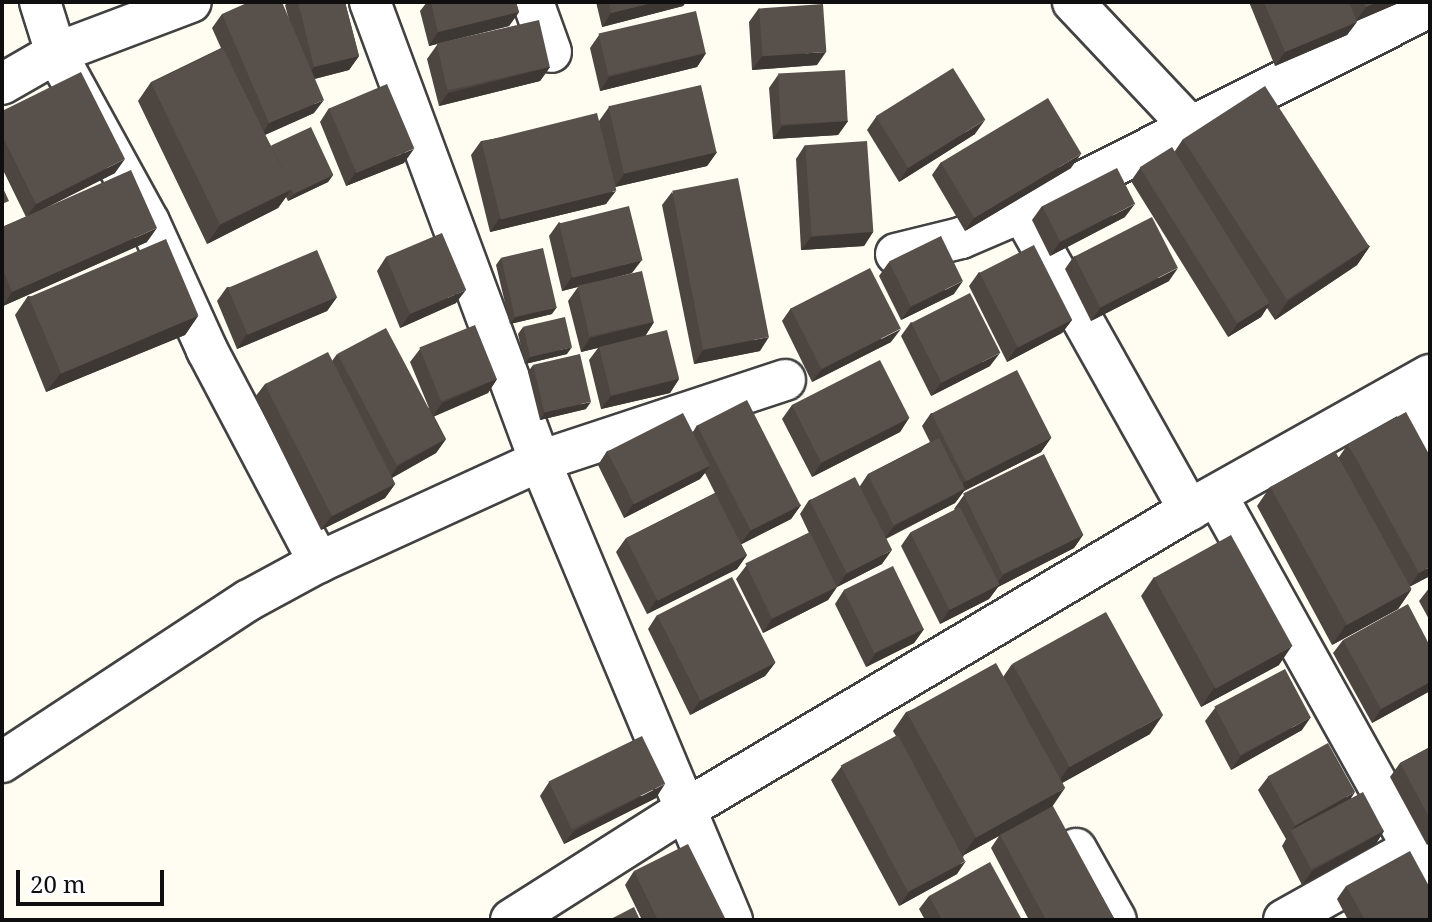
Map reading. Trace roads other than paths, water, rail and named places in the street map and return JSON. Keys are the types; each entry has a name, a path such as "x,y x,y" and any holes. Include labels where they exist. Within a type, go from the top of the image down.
{"street":[{"path":"40,2 56,53 149,222 207,350 319,562"},
{"path":"2,84 56,53 191,2"},
{"path":"370,2 540,461 732,920"},
{"path":"533,2 551,52"},
{"path":"1073,2 1191,127"},
{"path":"896,254 961,238 1022,212 1430,7"},
{"path":"1022,212 1422,863 1284,920"},
{"path":"2,762 249,600 319,562 540,461 785,380"},
{"path":"511,920 686,809 1203,503 1418,383 1430,433"},
{"path":"1076,849 1116,920"}]}
